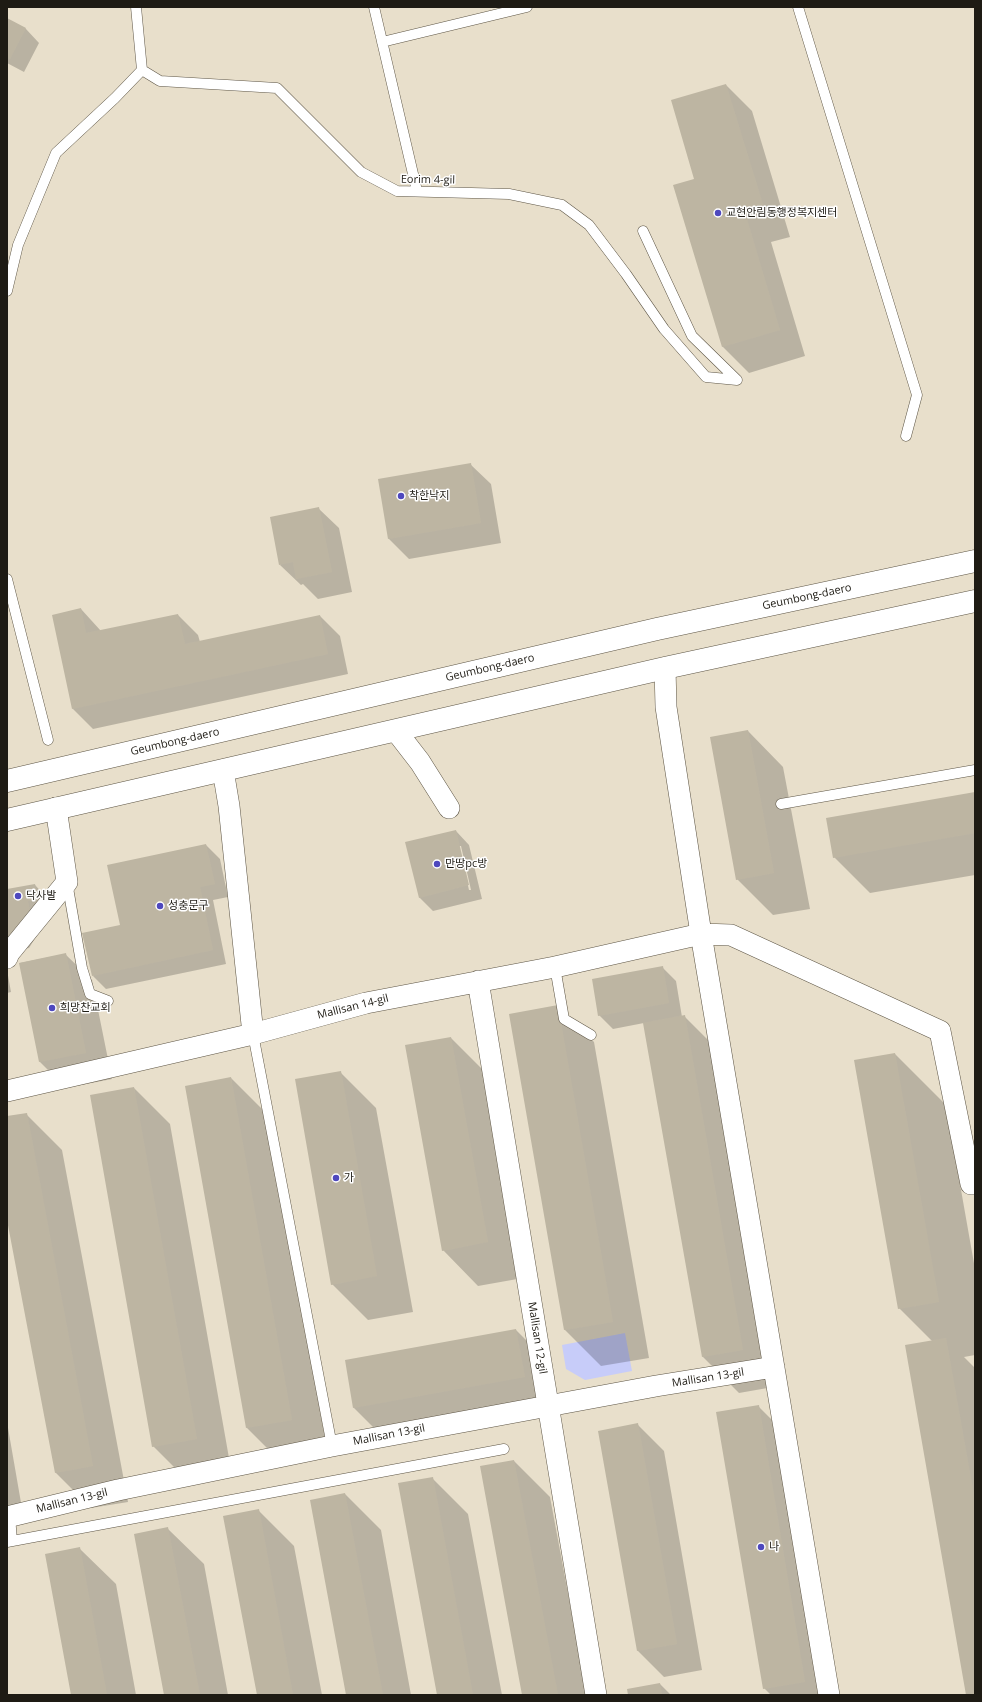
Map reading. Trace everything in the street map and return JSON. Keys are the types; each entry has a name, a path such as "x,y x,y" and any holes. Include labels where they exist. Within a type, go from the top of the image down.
{"street":[{"name":"Geumbong-daero","path":"7,781 657,629 975,561"},
{"path":"7,820 665,668 975,601"},
{"path":"665,668 666,707 701,934 829,1695"},
{"path":"396,731 420,762 449,808"},
{"path":"222,770 229,806 253,1034"},
{"path":"7,958 9,953 67,882 56,808"},
{"name":"Mallisan 14-gil","path":"7,1091 253,1034 366,1003 555,967 701,934 731,935 940,1031 971,1184 975,1184"},
{"name":"Mallisan 12-gil","path":"478,981 596,1695"},
{"name":"Mallisan 13-gil","path":"9,1517 118,1490 332,1446 548,1405 774,1367"}],"lane":[{"path":"7,291 18,245 56,153 116,98 142,70 136,7"},
{"path":"374,7 417,192"},
{"path":"382,42 527,7"},
{"path":"798,7 917,395 906,436"},
{"name":"Eorim 4-gil","path":"142,70 160,81 277,88 361,172 396,192 509,194 562,205 589,225 626,274 664,329 706,377 737,380 692,336 643,231"},
{"path":"7,578 48,740"},
{"path":"782,804 975,770"},
{"path":"67,882 82,968 90,994 108,1001"},
{"path":"555,967 564,1019 591,1035"},
{"path":"253,1034 332,1446"},
{"path":"9,1517 10,1542 504,1449"}],"shaded area":[{"path":"625,1333 632,1371 585,1380 566,1369 562,1345"}],"building":[{"path":"7,18 26,28 10,59 7,58"},
{"name":"교현안림동행정복지센터","path":"726,84 765,211 746,216 780,330 722,347 673,185 694,179 671,100"},
{"path":"471,463 481,523 388,539 378,479"},
{"path":"319,507 332,572 296,579 293,562 279,565 270,517"},
{"path":"81,608 86,633 178,614 185,644 320,615 328,654 72,709 52,615"},
{"path":"748,730 774,873 736,880 710,737"},
{"path":"975,792 975,833 833,858 826,818"},
{"name":"만땅pc방","path":"456,830 469,885 419,898 405,842"},
{"name":"성충문구","path":"206,844 215,884 200,887 213,950 92,976 82,933 120,925 107,865"},
{"path":"35,884 38,899 28,901 30,912 16,935 7,936 7,889"},
{"name":"희망찬교회","path":"66,953 86,1053 39,1062 19,963"},
{"path":"663,966 669,1003 598,1016 592,979"},
{"path":"558,1005 613,1322 564,1330 509,1014"},
{"path":"685,1015 743,1350 702,1357 643,1023"},
{"path":"451,1037 488,1242 442,1251 405,1045"},
{"path":"895,1053 939,1302 898,1309 854,1060"},
{"name":"가","path":"341,1071 377,1276 331,1285 295,1079"},
{"path":"231,1077 292,1420 246,1428 185,1086"},
{"path":"134,1087 197,1439 152,1447 90,1095"},
{"path":"27,1113 93,1466 55,1473 7,1220 7,1116"},
{"path":"516,1329 525,1377 353,1408 345,1360"},
{"path":"946,1338 975,1501 975,1695 966,1695 905,1345"},
{"name":"나","path":"759,1405 805,1682 763,1689 716,1412"},
{"path":"638,1423 677,1644 637,1651 598,1431"},
{"path":"514,1460 558,1695 522,1695 480,1466"},
{"path":"433,1477 473,1695 437,1695 398,1483"},
{"path":"345,1493 383,1695 346,1695 310,1500"},
{"path":"259,1509 293,1695 257,1695 223,1516"},
{"path":"168,1527 200,1695 164,1695 134,1534"},
{"path":"80,1547 107,1695 71,1695 45,1554"},
{"path":"660,1683 662,1695 628,1695 627,1689"}],"place":[{"name":"교현안림동행정복지센터","path":"718,213"},
{"name":"착한낙지","path":"401,496"},
{"name":"만땅pc방","path":"437,864"},
{"name":"닥사발","path":"18,896"},
{"name":"성충문구","path":"160,906"},
{"name":"희망찬교회","path":"52,1008"},
{"name":"가","path":"336,1178"},
{"name":"나","path":"761,1547"}]}
